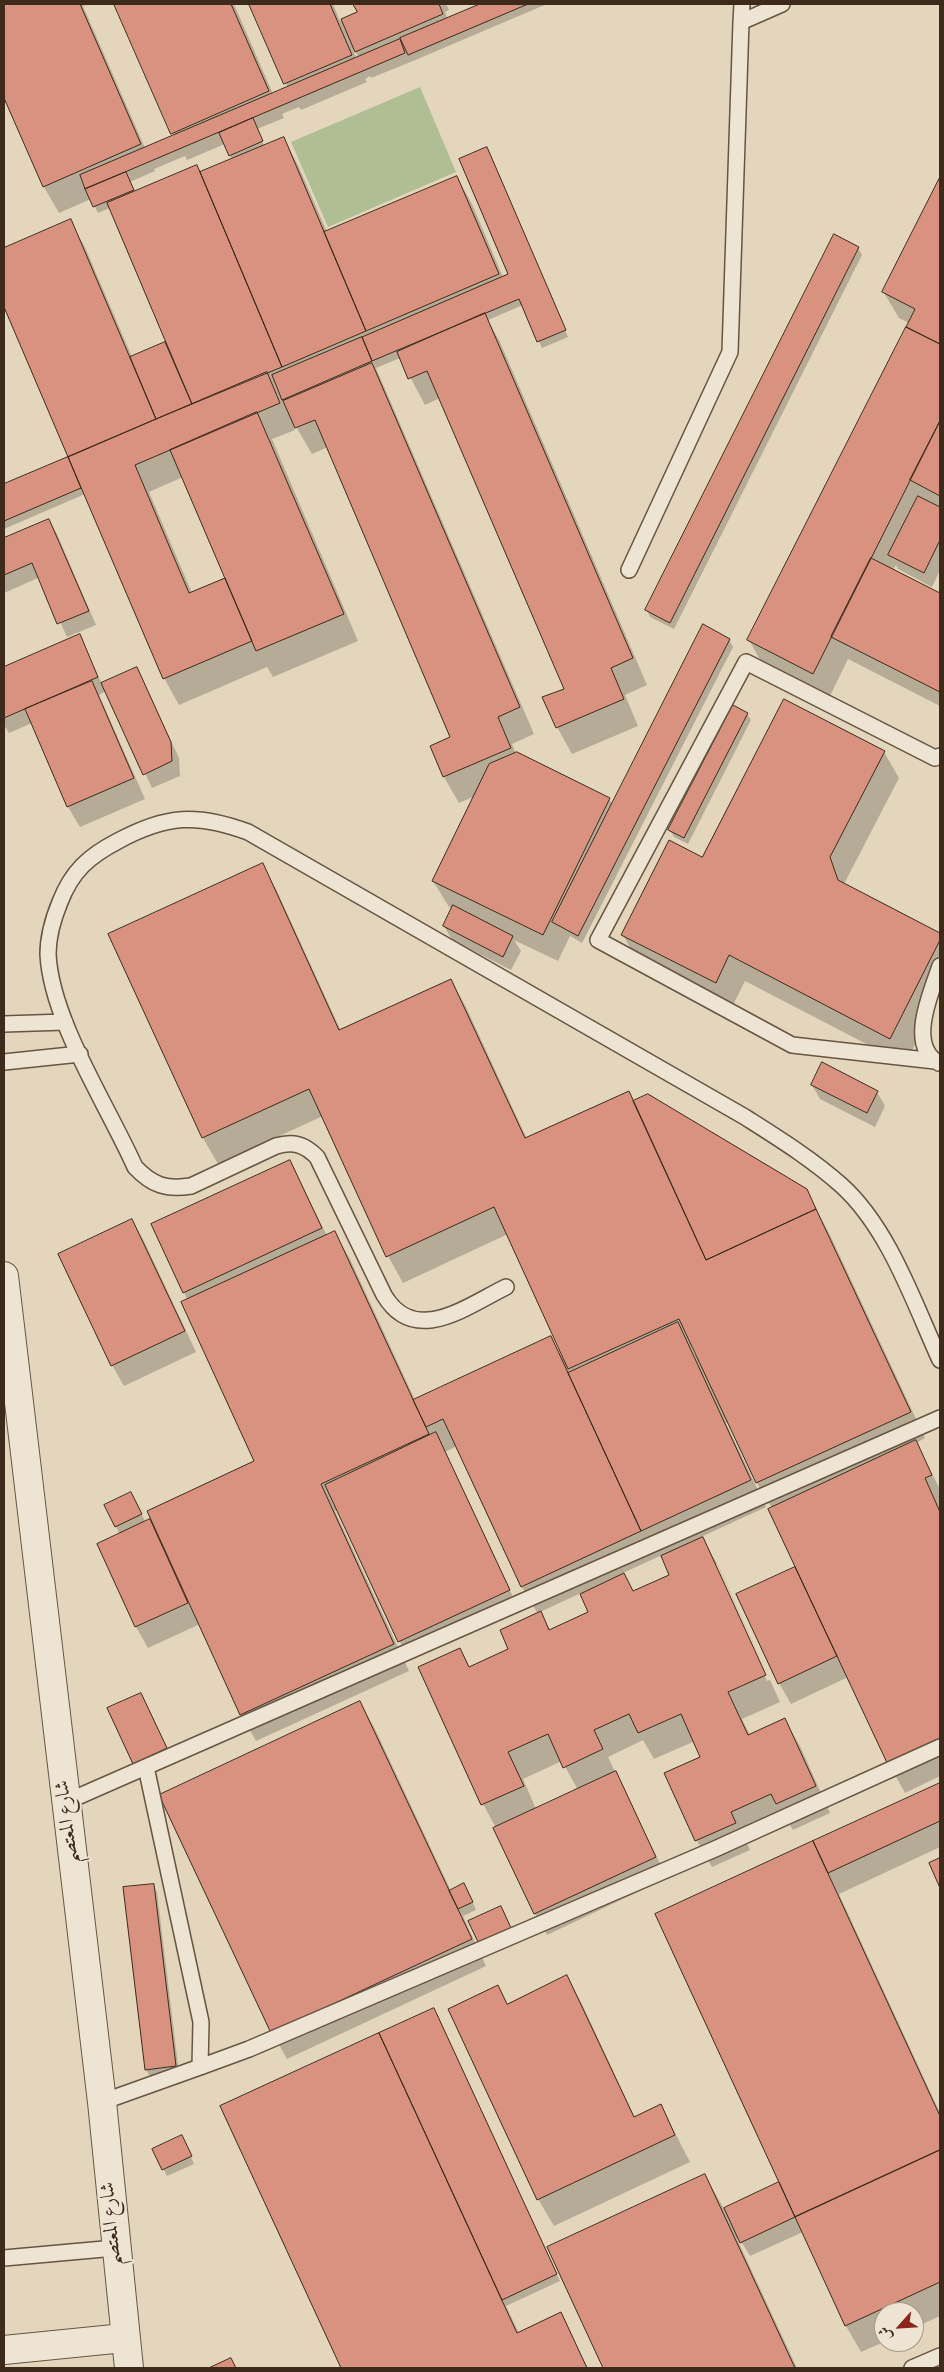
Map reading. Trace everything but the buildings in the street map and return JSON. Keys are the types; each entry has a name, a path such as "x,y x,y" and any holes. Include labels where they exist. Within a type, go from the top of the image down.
{"street":[{"name":"شارع المعتصم","path":"4,1276 102,2102 128,2368"},
{"path":"4,2350 124,2338"}],"lane":[{"path":"629,570 730,352 742,4"},
{"path":"741,22 782,4"},
{"path":"938,1062 792,1045 598,940 746,662 935,758 940,756"},
{"path":"506,1287 431,1321 417,1322 403,1317 392,1308 384,1295 317,1157 309,1149 298,1144 287,1143 276,1146 191,1186 175,1189 159,1186 146,1178 135,1167 65,1022 50,972 48,952 51,925 62,896 79,867 97,852 153,825 187,818 225,823 248,832 745,1117 793,1147 842,1186 867,1215 897,1266 940,1360"},
{"path":"938,1062 926,1049 922,1035 923,1021 940,966"},
{"path":"4,1024 65,1022"},
{"path":"4,1062 80,1054"},
{"path":"66,1802 940,1418"},
{"path":"102,2102 249,2049 706,1853 940,1747"},
{"path":"146,1768 201,2022 200,2067"},
{"path":"4,2258 116,2248"},
{"path":"912,2368 940,2356"}],"green space":[{"path":"420,87 456,172 328,227 291,142"}]}
